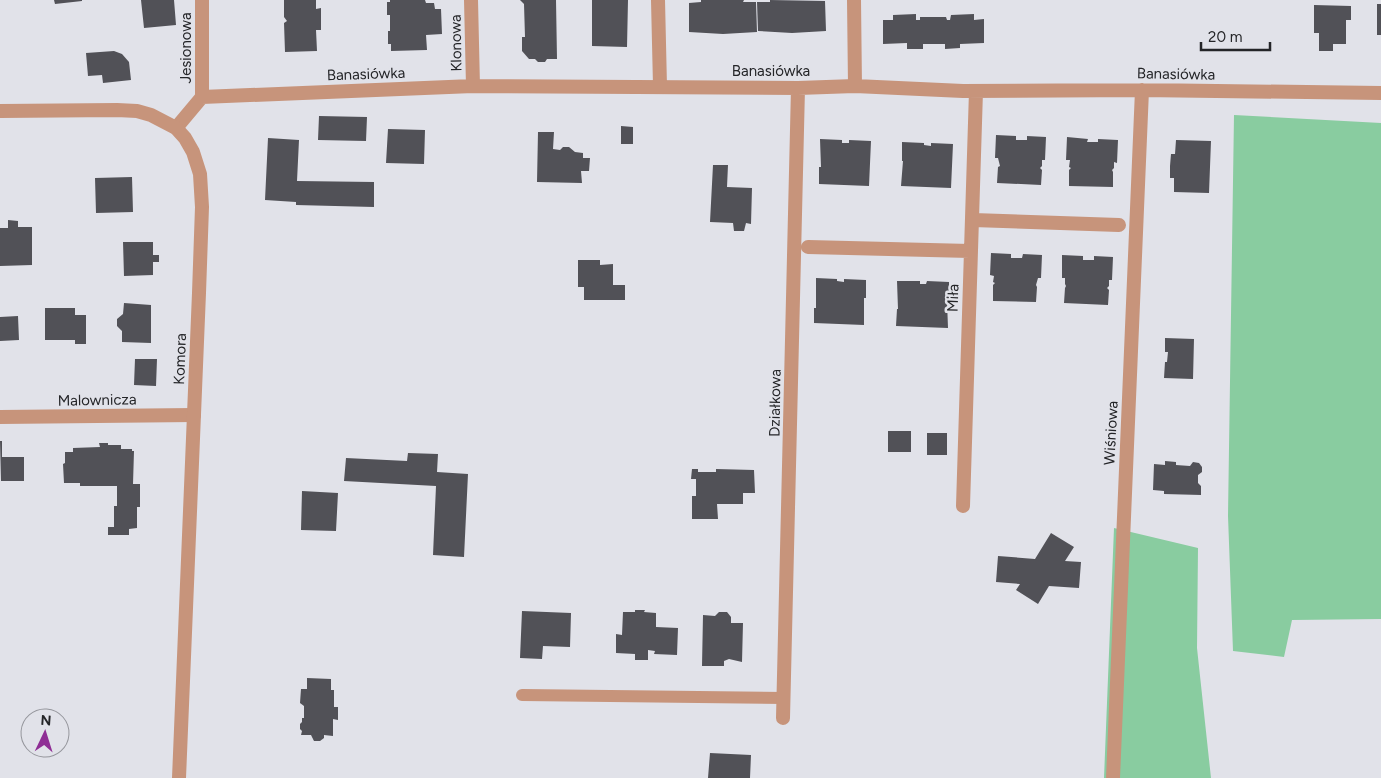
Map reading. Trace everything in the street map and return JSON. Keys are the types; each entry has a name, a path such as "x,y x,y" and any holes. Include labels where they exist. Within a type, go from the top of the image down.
{"street":[{"name":"Jesionowa","path":"202,0 202,97"},
{"name":"Klonowa","path":"471,0 474,86"},
{"path":"658,0 660,86"},
{"path":"854,0 855,86"},
{"name":"Banasiówka","path":"202,97 474,86 798,88 855,86 976,91 1142,90 1381,93"},
{"name":"Działkowa","path":"783,718 798,88"},
{"name":"Wiśniowa","path":"1113,778 1142,90"},
{"name":"Miła","path":"963,506 976,91"},
{"path":"176,128 202,97"},
{"name":"Komora","path":"0,111 116,110 137,111 151,115 176,128 185,138 194,152 200,174 201,216 179,778"},
{"path":"973,220 1119,225"},
{"path":"808,247 970,251"},
{"name":"Malownicza","path":"0,417 194,415"}],"lane":[{"path":"522,695 784,698"}],"green space":[{"path":"1234,115 1381,123 1381,619 1292,620 1284,657 1233,651 1228,516"},
{"path":"1114,528 1198,548 1197,648 1211,778 1104,778"}],"building":[{"path":"54,0 82,0 82,1 55,4"},
{"path":"141,0 174,0 176,25 144,28"},
{"path":"284,0 316,0 316,9 321,8 321,30 316,30 317,51 285,52 284,23 287,21 284,17"},
{"path":"390,0 425,0 426,3 434,3 435,9 441,9 442,34 426,35 427,50 391,51 391,44 388,44 390,15 387,15 387,2 390,2"},
{"path":"520,0 556,0 557,59 547,59 545,62 538,62 535,59 529,59 522,51 522,37 525,37 524,4"},
{"path":"592,0 628,0 627,47 592,46"},
{"path":"701,0 744,0 743,2 756,2 757,32 723,34 689,32 689,3 701,2"},
{"path":"770,0 825,1 826,31 792,33 758,31 757,2 770,2"},
{"path":"1377,4 1381,4 1381,35 1377,35"},
{"path":"1314,5 1351,6 1351,20 1346,20 1346,44 1333,44 1333,51 1319,51 1319,33 1314,33"},
{"path":"916,14 916,20 920,20 920,17 946,17 947,20 950,20 951,15 974,14 974,20 984,19 984,43 960,44 960,48 945,49 945,44 923,44 923,49 907,49 907,43 883,44 883,20 893,20 893,15"},
{"path":"114,51 122,54 129,62 131,80 103,83 102,75 88,76 86,53"},
{"path":"319,116 367,117 366,141 318,140"},
{"path":"621,126 633,127 633,144 621,144"},
{"path":"388,129 425,130 424,164 386,163"},
{"path":"538,132 554,132 553,149 560,150 563,147 569,147 575,152 583,153 583,158 590,158 589,171 581,171 582,183 537,182"},
{"path":"996,135 1016,136 1016,140 1027,140 1027,136 1046,137 1045,160 1042,160 1040,168 1042,170 1041,185 997,183 998,167 1000,166 998,158 995,158"},
{"path":"1067,137 1088,139 1087,142 1098,142 1098,139 1118,140 1117,163 1114,162 1112,170 1113,187 1069,186 1069,170 1071,168 1069,167 1070,160 1066,160"},
{"path":"268,138 299,140 297,181 374,182 374,207 296,205 296,202 265,200"},
{"path":"820,139 842,140 842,143 849,143 849,140 871,141 869,186 819,184 819,167 821,167"},
{"path":"1176,140 1211,141 1209,193 1174,192 1174,178 1170,178 1170,166 1171,154 1175,154"},
{"path":"902,142 924,143 924,145 931,146 931,143 953,144 951,188 901,186"},
{"path":"713,165 728,165 727,187 752,188 751,224 746,223 744,231 734,231 733,223 710,222"},
{"path":"132,177 133,212 96,213 95,178"},
{"path":"8,220 18,221 18,227 32,227 32,265 0,266 0,228 8,228"},
{"path":"123,242 153,242 153,255 159,255 159,262 153,262 153,275 124,276"},
{"path":"991,253 1011,254 1011,258 1022,258 1023,254 1042,255 1041,278 1038,278 1036,285 1036,302 993,301 993,285 995,283 993,282 994,276 990,275"},
{"path":"1062,255 1083,256 1083,260 1094,260 1094,256 1113,257 1112,280 1109,280 1107,288 1109,290 1108,305 1064,303 1066,286 1065,278 1062,278"},
{"path":"578,260 600,260 600,265 613,264 613,285 625,285 625,300 584,300 584,287 578,287"},
{"path":"816,278 837,279 837,281 844,282 844,279 866,280 864,325 814,323"},
{"path":"897,281 920,281 920,284 926,284 927,281 949,282 949,301 947,301 948,328 896,326 898,309"},
{"path":"124,303 151,305 151,343 122,342 122,331 117,326 117,319 123,314"},
{"path":"45,308 75,308 75,315 86,315 86,344 75,344 75,340 45,340"},
{"path":"18,316 19,340 0,341 0,317"},
{"path":"1165,338 1194,339 1193,379 1164,378 1168,352 1165,352"},
{"path":"135,359 157,359 156,386 134,385"},
{"path":"888,431 911,431 911,452 888,452"},
{"path":"927,433 947,433 947,455 927,455"},
{"path":"0,441 2,441 2,457 24,457 24,481 1,481"},
{"path":"99,443 121,445 121,449 132,449 134,451 133,484 140,484 140,507 137,507 137,528 129,529 129,535 108,535 108,527 114,527 114,506 117,506 117,486 80,486 80,483 64,483 63,464 65,463 65,452 73,452 73,448 100,447"},
{"path":"408,453 438,454 437,472 468,474 464,557 433,555 436,486 344,481 346,458 407,461"},
{"path":"1165,461 1176,462 1176,465 1190,466 1193,462 1199,463 1202,467 1202,472 1198,475 1201,495 1164,494 1164,491 1153,490 1154,464 1165,465"},
{"path":"692,469 698,469 698,472 716,472 716,469 754,470 755,493 743,493 743,504 717,504 718,519 692,519 692,496 696,496 696,479 691,479"},
{"path":"302,491 338,493 336,531 301,530"},
{"path":"1051,533 1074,547 1065,561 1081,562 1079,588 1049,586 1038,604 1016,590 1020,584 996,582 998,556 1035,559"},
{"path":"635,610 656,613 656,627 678,628 677,655 654,654 655,651 648,650 648,660 635,660 635,654 616,653 616,634 622,635 623,612 635,612"},
{"path":"522,611 571,613 570,647 543,646 542,659 520,658"},
{"path":"719,612 727,612 731,617 731,623 743,623 742,662 729,659 724,661 724,666 702,666 703,615 715,616"},
{"path":"307,678 331,679 331,690 334,690 334,707 338,707 338,720 333,719 333,736 324,735 324,738 320,741 314,741 311,735 301,735 300,724 302,718 304,718 304,706 300,703 301,689 307,689"},
{"path":"710,753 751,755 750,778 708,778"}]}
